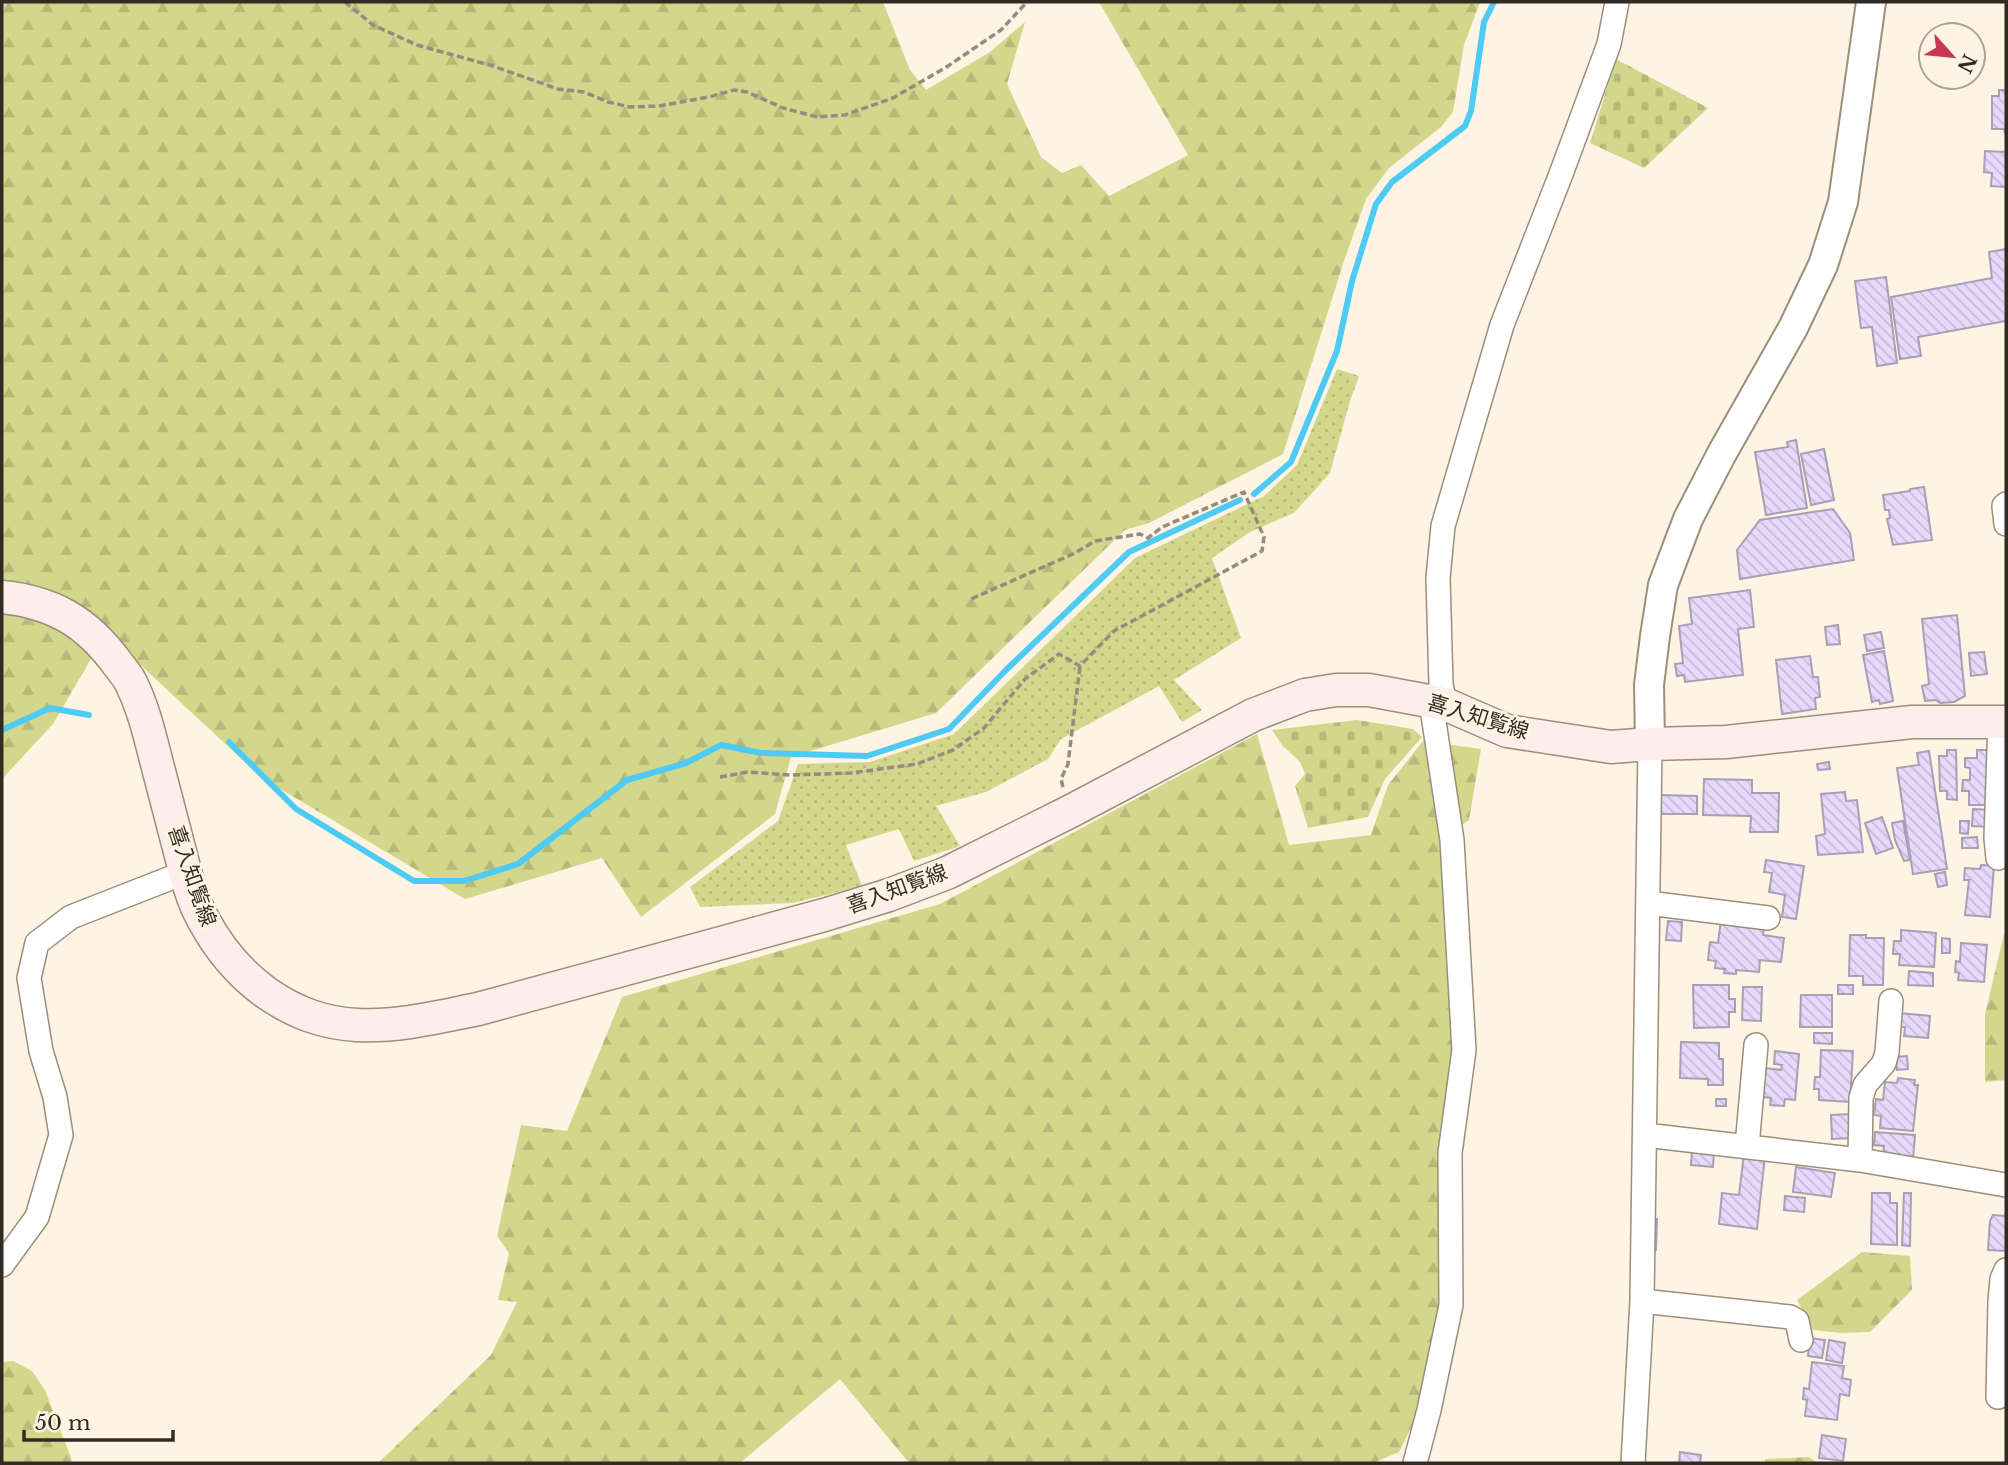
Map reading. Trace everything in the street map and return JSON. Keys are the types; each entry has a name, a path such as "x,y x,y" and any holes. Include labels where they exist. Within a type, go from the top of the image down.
{"main road":[{"name":"喜入知覧線","path":"2,597 44,606 80,624 105,647 131,682 144,715 186,872 201,917 217,942 252,982 301,1014 357,1025 420,1021 478,1009 890,895 947,873 1253,715 1305,695 1336,690 1369,690 1438,703 1507,731 1611,747 1726,742 1912,722 2003,722"}],"street":[{"path":"1415,1463 1451,1306 1450,1153 1464,1050 1452,840 1438,703 1441,684 1438,578 1443,526 1502,325 1609,44 1617,2"},
{"path":"1633,1463 1642,1301 1649,685 1655,636 1664,585 1688,519 1793,328 1823,265 1843,202 1871,2"},
{"path":"2006,505 2006,524"},
{"path":"1998,858 1996,838 2003,722"},
{"path":"2,1265 37,1217 61,1135 55,1097 41,1051 29,978 37,943 71,916 186,872"},
{"path":"1648,904 1768,918"},
{"path":"1860,1160 1861,1098 1865,1086 1884,1063 1891,1000"},
{"path":"1747,1146 1756,1045"},
{"path":"1645,1135 1860,1160 2006,1185"},
{"path":"1998,1397 2000,1301 2002,1279 2006,1270"},
{"path":"1642,1301 1790,1317 1797,1321 1801,1340"}],"path":[{"path":"345,2 373,24 417,46 493,66 558,89 584,92 608,102 629,107 659,106 734,90 747,92 783,108 817,117 845,115 892,98 946,68 1001,30 1027,2"},
{"path":"971,599 1075,553 1095,541 1140,534 1148,538 1162,527 1244,492 1264,537 1262,551 1114,631 1080,666 1068,764 1061,779 1071,811"},
{"path":"720,777 748,772 791,775 851,772 918,764 953,750 984,728 1025,679 1059,654 1080,666"}],"green space":[{"path":"2,2 883,2 910,70 926,90 990,52 1025,22 1007,84 1041,157 1062,173 1081,165 1109,196 1188,155 1099,2 1480,2 1464,45 1453,112 1441,127 1389,168 1366,199 1283,454 1149,523 1125,530 936,713 791,757 775,814 641,917 602,858 465,899 262,778 106,633 53,724 2,779"},
{"path":"1616,59 1708,108 1644,168 1590,143"},
{"path":"1337,369 1359,376 1330,473 1294,513 1250,532 1212,558 1241,638 1174,680 1202,710 1182,722 1159,686 1061,739 1048,759 986,792 936,806 960,846 914,861 899,829 846,845 862,886 793,903 700,907 690,887 778,821 798,764 870,762 954,734 1135,558 1264,496 1297,465"},
{"path":"1357,720 1413,729 1422,737 1385,779 1368,817 1308,828 1295,786 1305,774 1300,762 1282,745 1272,730"},
{"path":"1257,734 1289,845 1371,835 1388,785 1423,741 1481,749 1469,820 1446,836 1455,1048 1443,1313 1417,1416 1399,1452 1373,1463 909,1463 840,1379 740,1463 378,1463 491,1355 517,1302 498,1300 509,1253 497,1236 521,1125 567,1131 622,997 940,904"},
{"path":"2004,934 2006,1080 1985,1082 1985,1014"},
{"path":"1862,1252 1910,1256 1912,1290 1870,1332 1813,1330 1797,1300"},
{"path":"13,1361 32,1371 45,1390 73,1463 2,1463 2,1362"},
{"path":"1809,1457 1818,1463 1765,1463 1765,1459"}],"building":[{"path":"1999,90 2006,90 2006,133 2004,129 1992,129 1992,96 1999,96"},
{"path":"1985,151 2006,152 2006,187 1991,186 1992,173 1984,172"},
{"path":"2006,249 2006,321 1918,337 1921,356 1900,359 1891,297 1992,278 1989,252"},
{"path":"1886,277 1897,363 1877,366 1872,327 1861,328 1855,281"},
{"path":"1796,440 1807,508 1766,515 1755,452 1788,447 1787,442"},
{"path":"1824,449 1834,500 1811,505 1801,454"},
{"path":"1924,487 1932,540 1893,545 1887,519 1890,518 1889,510 1885,510 1883,495"},
{"path":"1833,509 1850,533 1854,560 1740,579 1737,550 1760,520"},
{"path":"1750,590 1754,627 1738,629 1743,675 1685,682 1684,675 1677,676 1675,664 1683,663 1679,626 1692,624 1689,598"},
{"path":"1957,615 1965,696 1954,702 1925,701 1922,686 1929,684 1922,619"},
{"path":"1838,625 1840,644 1827,645 1825,627"},
{"path":"1881,632 1884,648 1867,651 1864,635"},
{"path":"1884,651 1893,701 1880,704 1879,700 1872,702 1863,655"},
{"path":"1984,652 1987,674 1971,676 1969,653"},
{"path":"1810,656 1813,677 1818,677 1820,697 1815,698 1816,709 1782,714 1776,660"},
{"path":"1947,750 1956,750 1957,800 1947,799 1947,791 1940,791 1939,756 1947,756"},
{"path":"1977,750 1991,750 1989,805 1969,805 1969,791 1962,791 1963,780 1970,780 1970,768 1965,767 1965,758 1977,758"},
{"path":"1929,751 1947,869 1913,874 1897,768 1919,765 1917,753"},
{"path":"1829,762 1830,769 1818,770 1817,764"},
{"path":"1704,779 1752,780 1752,793 1779,793 1778,832 1750,832 1751,816 1703,815"},
{"path":"1845,792 1846,801 1857,800 1863,852 1818,855 1816,836 1825,834 1821,794"},
{"path":"1661,795 1697,796 1697,814 1660,814"},
{"path":"1973,809 1991,810 1989,827 1972,826"},
{"path":"1882,817 1893,848 1876,854 1865,823"},
{"path":"1903,821 1910,860 1904,861 1895,840 1892,823"},
{"path":"1960,821 1969,821 1968,834 1960,833"},
{"path":"1977,837 1978,848 1962,848 1962,838"},
{"path":"1766,860 1804,866 1796,919 1782,917 1785,895 1769,892 1772,873 1764,872"},
{"path":"1981,865 1994,866 1990,917 1965,915 1969,880 1964,880 1965,868 1980,869"},
{"path":"1945,872 1947,885 1938,887 1935,874"},
{"path":"1721,919 1764,924 1763,935 1784,938 1781,962 1760,960 1759,972 1736,970 1736,974 1724,973 1725,969 1715,968 1716,961 1708,960 1710,942 1718,943"},
{"path":"1668,921 1682,922 1681,941 1666,940"},
{"path":"1901,930 1936,933 1934,967 1899,965 1900,954 1893,954 1894,941 1901,941"},
{"path":"1850,935 1884,938 1883,985 1863,985 1863,976 1849,976"},
{"path":"1942,938 1950,939 1950,953 1942,953"},
{"path":"1961,943 1987,945 1984,982 1958,980 1959,973 1955,972 1956,961 1960,962"},
{"path":"1909,971 1933,973 1933,986 1908,985"},
{"path":"1693,985 1729,985 1729,999 1735,999 1735,1012 1729,1012 1729,1027 1694,1028"},
{"path":"1838,985 1853,985 1853,994 1838,994"},
{"path":"1743,987 1762,987 1761,1021 1742,1020"},
{"path":"1801,995 1832,995 1832,1027 1800,1027"},
{"path":"1899,1013 1930,1016 1928,1038 1904,1036 1905,1027 1898,1027"},
{"path":"1814,1033 1832,1033 1832,1044 1814,1043"},
{"path":"1681,1042 1719,1043 1719,1059 1723,1059 1723,1085 1708,1085 1708,1079 1680,1078"},
{"path":"1821,1050 1853,1051 1850,1102 1819,1100 1819,1089 1814,1089 1815,1077 1820,1077"},
{"path":"1775,1051 1799,1054 1795,1100 1785,1099 1784,1106 1770,1105 1771,1098 1763,1097 1765,1068 1781,1070 1782,1065 1774,1064"},
{"path":"1907,1056 1908,1069 1897,1070 1896,1057"},
{"path":"1898,1078 1915,1080 1914,1085 1918,1085 1913,1131 1880,1128 1881,1116 1874,1115 1876,1099 1883,1100 1885,1082 1897,1083"},
{"path":"1716,1099 1726,1099 1726,1106 1716,1106"},
{"path":"1851,1114 1852,1138 1832,1139 1831,1115"},
{"path":"1875,1132 1915,1135 1913,1159 1883,1156 1884,1146 1874,1145"},
{"path":"1692,1150 1714,1152 1713,1167 1691,1165"},
{"path":"1744,1154 1765,1156 1757,1229 1719,1224 1722,1193 1739,1195"},
{"path":"1796,1167 1835,1173 1831,1197 1793,1192"},
{"path":"1872,1193 1890,1193 1890,1203 1897,1203 1897,1245 1871,1244"},
{"path":"1904,1193 1911,1193 1910,1246 1902,1245"},
{"path":"1785,1196 1805,1198 1804,1212 1784,1210"},
{"path":"2006,1211 2006,1251 1988,1250 1990,1221 1993,1215 2005,1216"},
{"path":"1651,1219 1657,1219 1656,1250 1650,1250"},
{"path":"1810,1338 1825,1340 1822,1358 1808,1356"},
{"path":"1829,1340 1845,1343 1842,1363 1826,1360"},
{"path":"1812,1362 1844,1366 1842,1378 1851,1380 1849,1396 1840,1394 1837,1420 1805,1416 1807,1400 1803,1399 1804,1388 1809,1389"},
{"path":"1822,1435 1846,1439 1843,1461 1819,1458"},
{"path":"1680,1452 1701,1455 1700,1463 1679,1463"}],"waterway":[{"path":"1254,494 1291,462 1337,351 1352,281 1376,204 1392,182 1465,126 1471,111 1484,22 1494,2"},
{"path":"229,742 296,809 414,881 464,881 518,864 627,780 686,763 721,745 761,753 867,756 949,729 1006,670 1129,552 1240,500"},
{"path":"2,730 50,708 89,715"}]}
